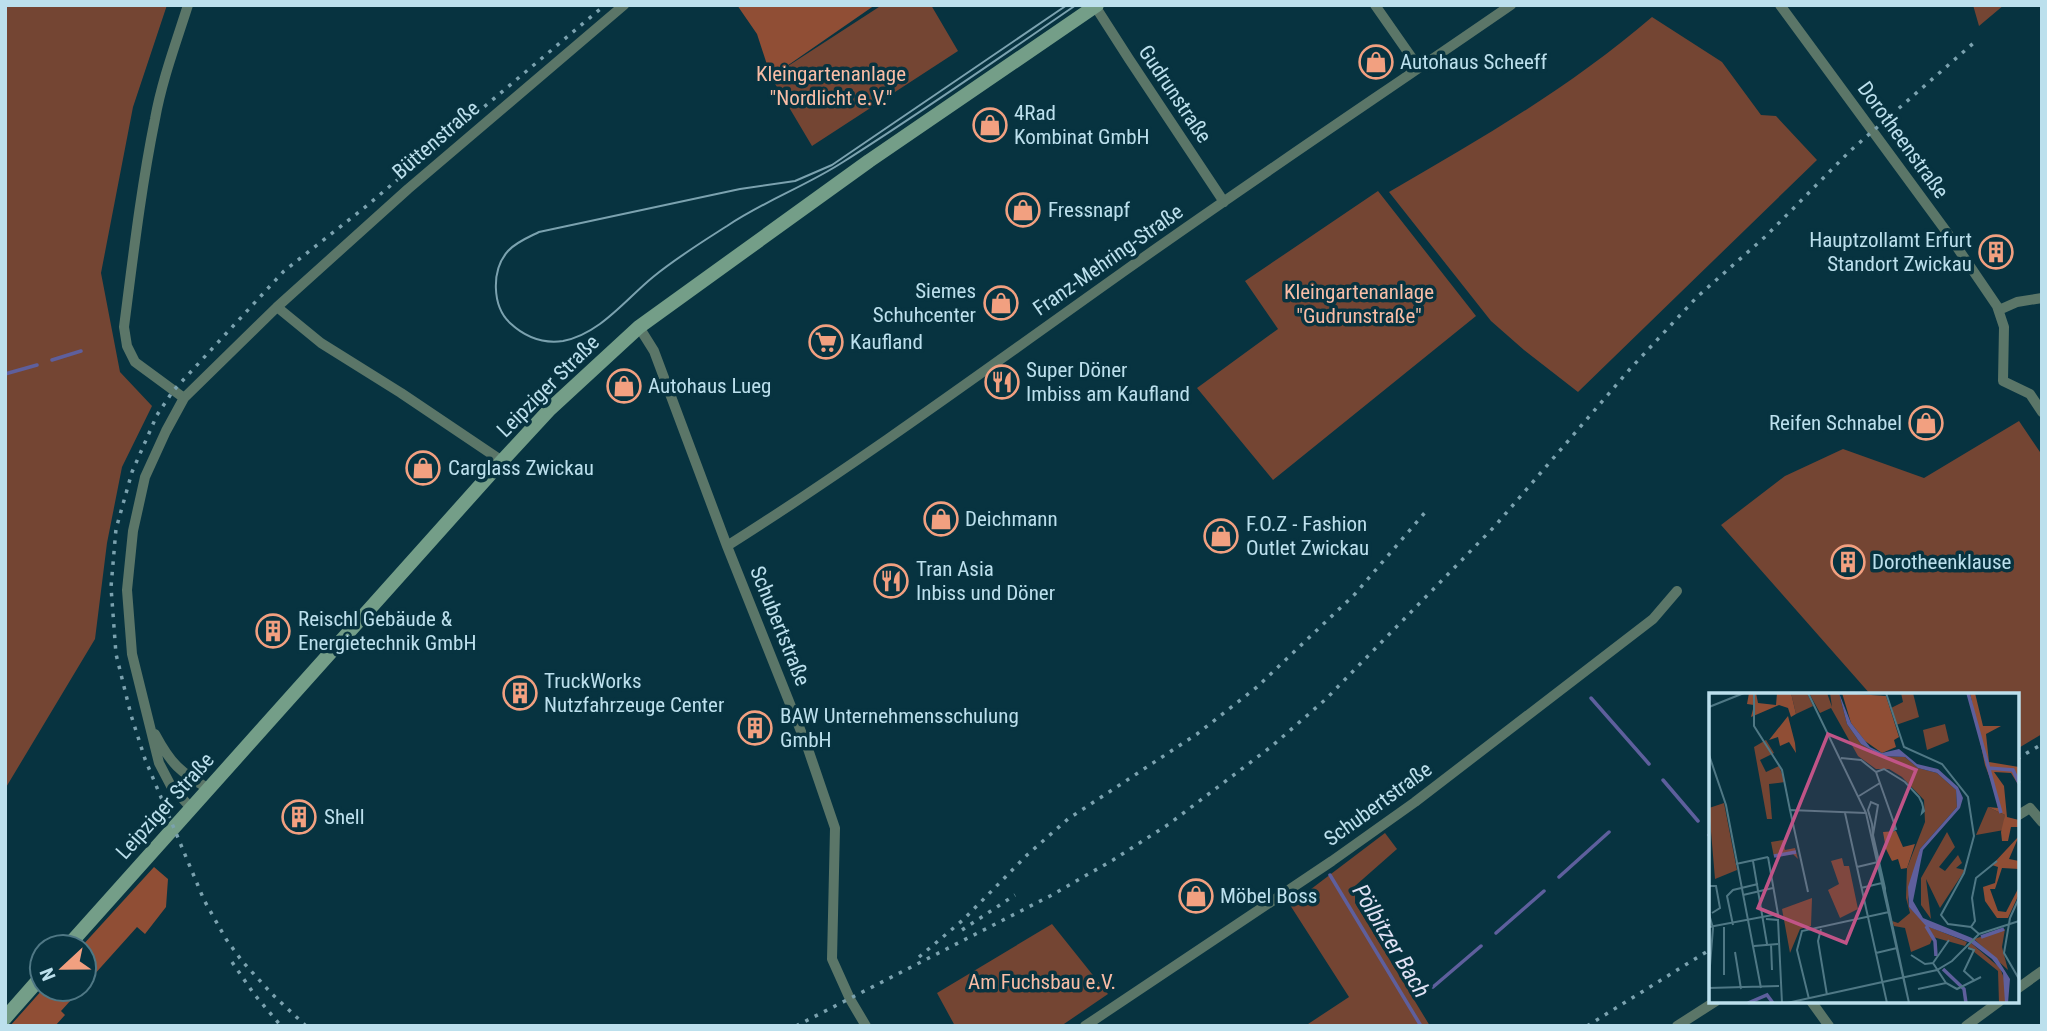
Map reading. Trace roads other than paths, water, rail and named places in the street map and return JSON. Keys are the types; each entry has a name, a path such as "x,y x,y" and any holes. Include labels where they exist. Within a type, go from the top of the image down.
{"street":[{"path":"184,398 135,362 127,346 124,327 139,209 155,117 188,5"},
{"name":"Büttenstraße","path":"191,808 171,786 159,763 132,654 127,590 133,531 145,477 166,431 184,398 277,307 408,189 624,5"},
{"path":"1375,5 1419,68"},
{"name":"Franz-Mehring-Straße","path":"727,546 836,475 1224,202 1511,5"},
{"name":"Dorotheenstraße","path":"1780,5 1946,230 1999,310 2004,327 2003,381 2030,394 2042,412"},
{"name":"Gudrunstraße","path":"1096,6 1224,202"},
{"name":"Leipziger Straße","path":"79,933 550,409 639,327 869,161 1096,6"},
{"path":"1999,310 2017,302 2042,298"},
{"path":"277,307 321,343 502,461"},
{"name":"Schubertstraße","path":"639,327 654,351 727,546 808,750 835,828 832,959 866,1026"},
{"name":"Schubertstraße","path":"1085,1026 1332,862 1415,802 1653,620 1677,591"},
{"name":"Büttenstraße","path":"147,722 167,756 184,775 209,789"},
{"path":"2019,815 2030,808 2042,822"},
{"path":"2019,988 2042,971"},
{"path":"5,1018 28,992"},
{"path":"1677,1026 1713,1003"},
{"path":"1812,1003 1829,1026"},
{"path":"1966,1026 1997,1003"}],"waterway":[{"path":"52,360 81,351"},
{"path":"5,374 37,365"},
{"path":"1591,698 1649,764"},
{"path":"1663,780 1698,821"},
{"path":"1559,877 1609,832"},
{"name":"Pölbitzer Bach","path":"1330,875 1421,1026"},
{"path":"1496,933 1544,891"},
{"path":"1433,987 1481,946"}],"tram line":[{"path":"1067,5 832,165 795,181 740,189 539,232 523,240 502,259 496,278 497,298 504,316 522,332 541,340 563,341 589,331 689,250 741,217 843,162 1076,5"}],"railway":[{"path":"306,1026 242,961 204,900 145,759 131,715 116,654 111,587 116,529 132,472 157,415 173,391 284,271 364,208 605,5"},
{"path":"796,1026 1050,896 1113,860 1169,824 1272,746 1326,699 1495,526 1630,369 1697,297 1766,236 1850,151 1977,40"},
{"path":"919,957 963,920 1027,855 1068,819 1197,734 1257,687 1355,594 1428,509"},
{"path":"2019,758 2042,744"},
{"path":"962,930 1015,895"},
{"path":"1587,1026 1709,950"},
{"path":"232,962 281,1026"}],"place":[{"name":"Autohaus Scheeff","path":"1376,62"},
{"name":"4Rad Kombinat GmbH","path":"990,125"},
{"name":"Fressnapf","path":"1023,210"},
{"name":"Hauptzollamt Erfurt Standort Zwickau","path":"1996,252"},
{"name":"Siemes Schuhcenter","path":"1001,303"},
{"name":"Kaufland","path":"826,342"},
{"name":"Super Döner Imbiss am Kaufland","path":"1002,382"},
{"name":"Autohaus Lueg","path":"624,386"},
{"name":"Reifen Schnabel","path":"1926,423"},
{"name":"Carglass Zwickau","path":"423,468"},
{"name":"Deichmann","path":"941,519"},
{"name":"F.O.Z - Fashion Outlet Zwickau","path":"1221,536"},
{"name":"Dorotheenklause","path":"1848,562"},
{"name":"Tran Asia Inbiss und Döner","path":"891,581"},
{"name":"Reischl Gebäude & Energietechnik GmbH","path":"273,631"},
{"name":"TruckWorks Nutzfahrzeuge Center","path":"520,693"},
{"name":"BAW Unternehmensschulung GmbH","path":"755,728"},
{"name":"Shell","path":"299,817"},
{"name":"Möbel Boss","path":"1196,896"}],"park label":[{"name":"Kleingartenanlage \"Nordlicht e.V.\"","path":"831,86"},
{"name":"Kleingartenanlage \"Gudrunstraße\"","path":"1359,304"},
{"name":"Am Fuchsbau e.V.","path":"1042,982"}]}
